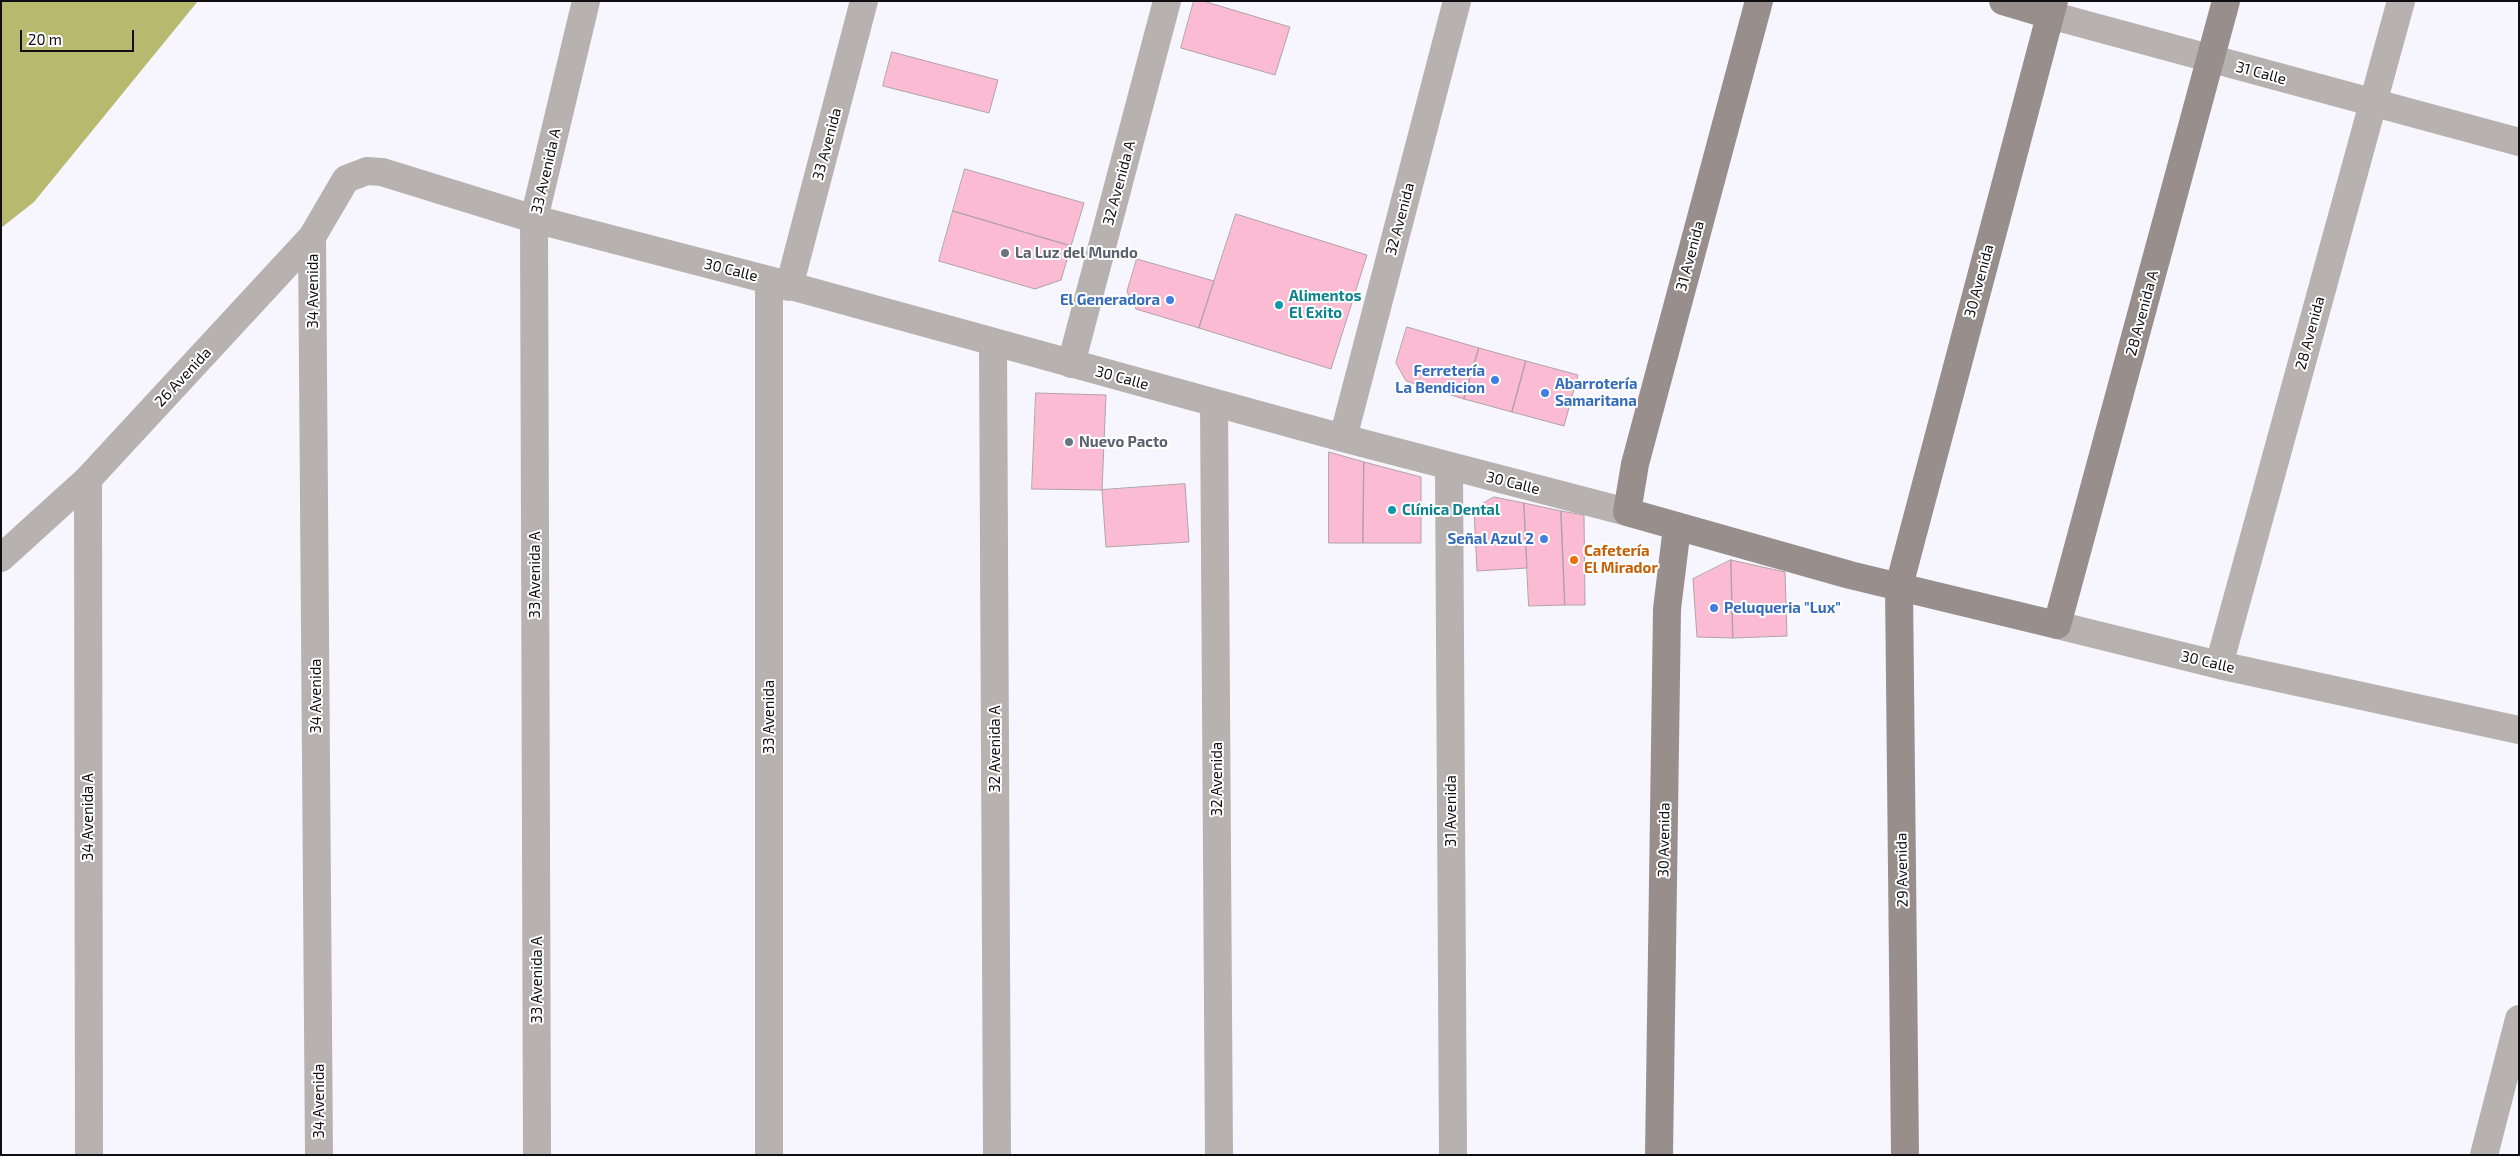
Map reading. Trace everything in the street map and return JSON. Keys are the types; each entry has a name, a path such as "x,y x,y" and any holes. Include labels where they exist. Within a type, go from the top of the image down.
{"street":[{"name":"33 Avenida A","path":"537,1155 534,219 586,1"},
{"name":"33 Avenida","path":"769,1155 779,284 864,1"},
{"name":"32 Avenida A","path":"1071,364 1167,1"},
{"name":"32 Avenida","path":"1343,438 1457,1"},
{"name":"31 Avenida","path":"1627,512 1635,464 1759,1"},
{"name":"31 Calle","path":"2003,1 2052,8 2210,59 2519,142"},
{"name":"28 Avenida A","path":"2058,625 2226,1"},
{"name":"28 Avenida","path":"2219,665 2401,1"},
{"name":"30 Avenida","path":"1902,574 2052,8"},
{"name":"30 Calle","path":"346,179 367,172 382,172 534,219 1343,438 1627,512 1850,575 1902,574 2058,625 2219,665 2519,730"},
{"name":"26 Avenida","path":"1,558 88,479 312,237 346,179"},
{"name":"34 Avenida","path":"312,237 319,1155"},
{"name":"32 Avenida A","path":"993,343 997,1155"},
{"name":"32 Avenida","path":"1214,403 1219,1155"},
{"name":"31 Avenida","path":"1449,466 1453,1155"},
{"name":"34 Avenida A","path":"88,479 89,1155"},
{"name":"30 Avenida","path":"1659,1155 1667,609 1677,526"},
{"name":"29 Avenida","path":"1902,574 1905,1155"},
{"path":"2484,1155 2519,1019"}],"green space":[{"path":"1,1 198,1 34,202 1,228"}],"building":[{"path":"1194,1 1203,1 1290,27 1275,75 1181,48"},
{"path":"892,52 998,80 989,113 883,86"},
{"path":"965,169 1084,203 1071,246 953,211"},
{"name":"La Luz del Mundo","path":"953,211 1071,246 1061,280 1035,289 939,261"},
{"name":"Alimentos El Exito","path":"1236,214 1367,255 1331,369 1199,328"},
{"name":"El Generadora","path":"1137,259 1214,281 1199,328 1136,309 1127,292"},
{"path":"1407,327 1479,348 1464,399 1406,381 1396,363"},
{"name":"Ferretería La Bendicion","path":"1479,348 1526,361 1512,412 1464,399"},
{"name":"Abarrotería Samaritana","path":"1526,361 1578,375 1564,426 1512,412"},
{"name":"Nuevo Pacto","path":"1036,393 1106,395 1102,490 1032,489"},
{"path":"1329,452 1364,462 1363,543 1329,543"},
{"name":"Clínica Dental","path":"1364,462 1421,477 1421,543 1363,543"},
{"path":"1185,484 1189,542 1106,547 1102,490"},
{"path":"1494,497 1524,503 1527,568 1477,571 1474,509"},
{"name":"Señal Azul 2","path":"1524,503 1561,511 1565,605 1529,606"},
{"name":"Cafetería El Mirador","path":"1561,511 1584,515 1585,605 1565,605"},
{"name":"Peluqueria \"Lux\"","path":"1731,560 1733,638 1697,637 1693,579"},
{"path":"1731,560 1785,572 1787,636 1733,638"}],"place":[{"name":"La Luz del Mundo","path":"1005,253"},
{"name":"El Generadora","path":"1170,300"},
{"name":"Alimentos El Exito","path":"1279,305"},
{"name":"Ferretería La Bendicion","path":"1495,380"},
{"name":"Abarrotería Samaritana","path":"1545,393"},
{"name":"Nuevo Pacto","path":"1069,442"},
{"name":"Clínica Dental","path":"1392,510"},
{"name":"Señal Azul 2","path":"1544,539"},
{"name":"Cafetería El Mirador","path":"1574,560"},
{"name":"Peluqueria \"Lux\"","path":"1714,608"}]}
